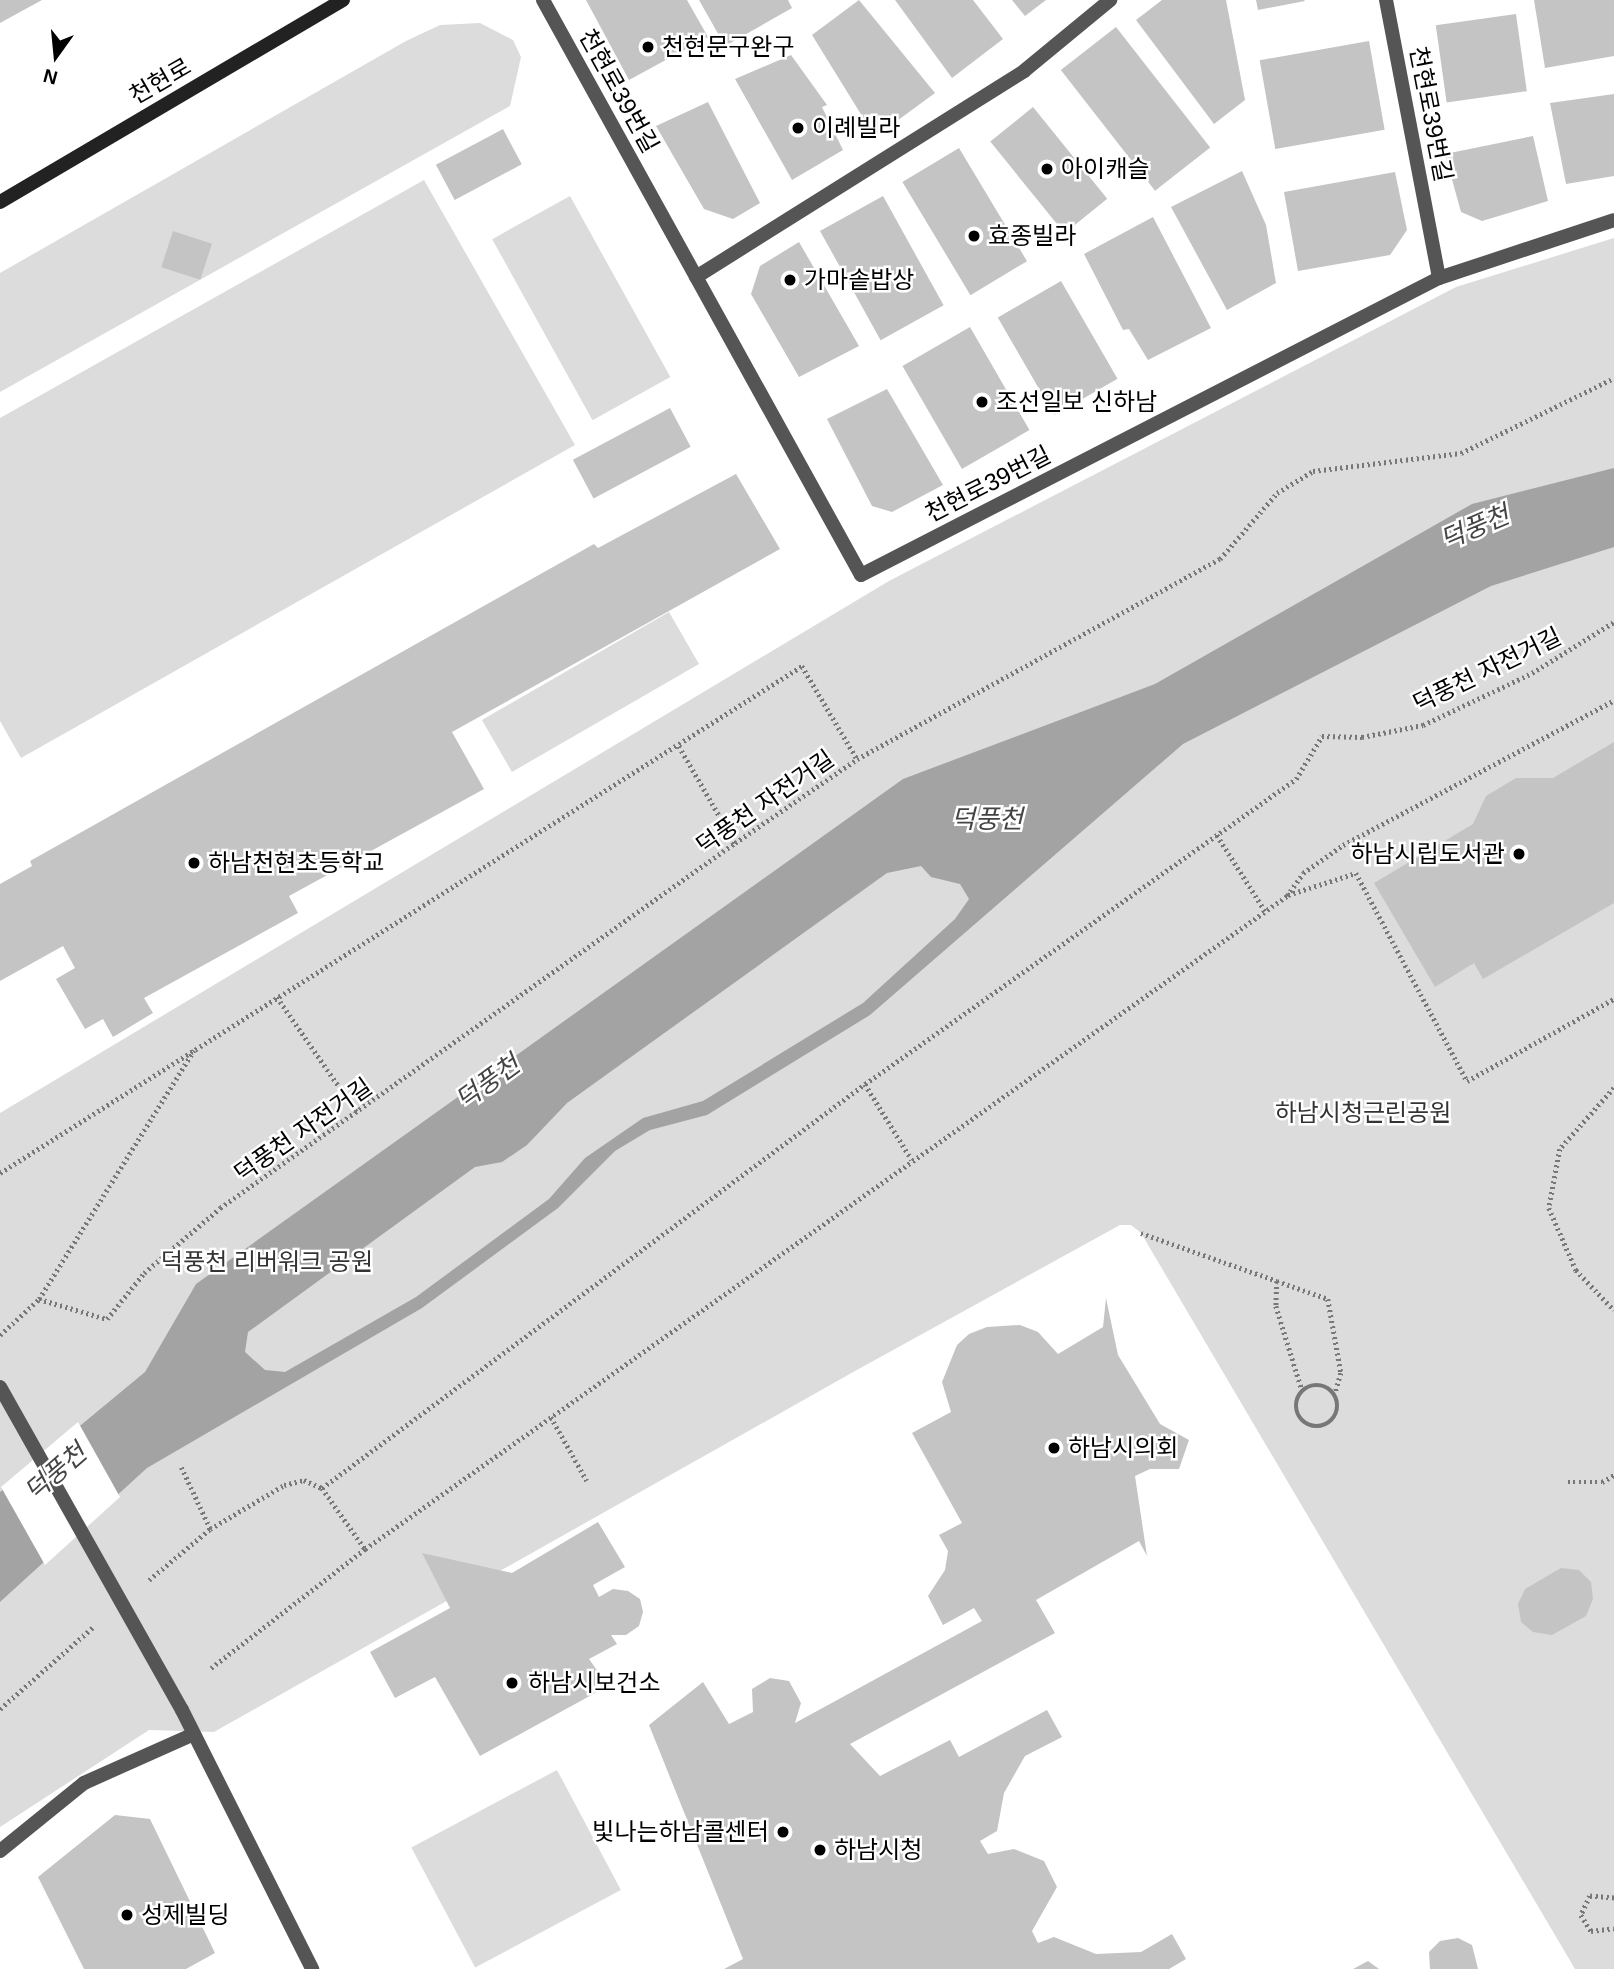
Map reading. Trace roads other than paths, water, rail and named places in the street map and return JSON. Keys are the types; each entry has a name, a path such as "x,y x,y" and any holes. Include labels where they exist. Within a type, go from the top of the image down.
{"main road":[{"name":"천현로","path":"0,202 342,0"}],"street":[{"name":"천현로39번길","path":"543,0 861,575 1439,278 1614,220"},
{"path":"696,277 1024,71 1110,0"},
{"name":"천현로39번길","path":"1386,0 1439,278"},
{"path":"0,1387 194,1734 312,1969"},
{"path":"0,1852 84,1783 194,1734"}],"water":[{"name":"덕풍천","path":"1614,468 1614,547 1491,586 1183,744 870,1015 707,1115 650,1130 615,1151 558,1208 422,1308 147,1468 0,1602 0,1492 145,1372 196,1284 903,779 1155,684 1472,504","holes":["921,866 931,877 960,884 969,899 955,919 863,1003 703,1101 643,1118 585,1158 549,1199 416,1297 285,1372 265,1370 245,1352 248,1332 475,1167 502,1162 527,1145 567,1103 887,873"]}],"place":[{"name":"천현문구완구","path":"648,47"},
{"name":"이례빌라","path":"798,128"},
{"name":"아이캐슬","path":"1047,169"},
{"name":"효종빌라","path":"974,236"},
{"name":"가마솥밥상","path":"790,280"},
{"name":"조선일보 신하남","path":"982,402"},
{"name":"하남시립도서관","path":"1519,854"},
{"name":"하남천현초등학교","path":"194,863"},
{"name":"하남시의회","path":"1054,1448"},
{"name":"하남시보건소","path":"512,1683"},
{"name":"빛나는하남콜센터","path":"783,1832"},
{"name":"하남시청","path":"820,1850"},
{"name":"성제빌딩","path":"127,1915"}],"park label":[{"name":"하남시청근린공원","path":"1363,1113"},
{"name":"덕풍천 리버워크 공원","path":"267,1262"}]}
